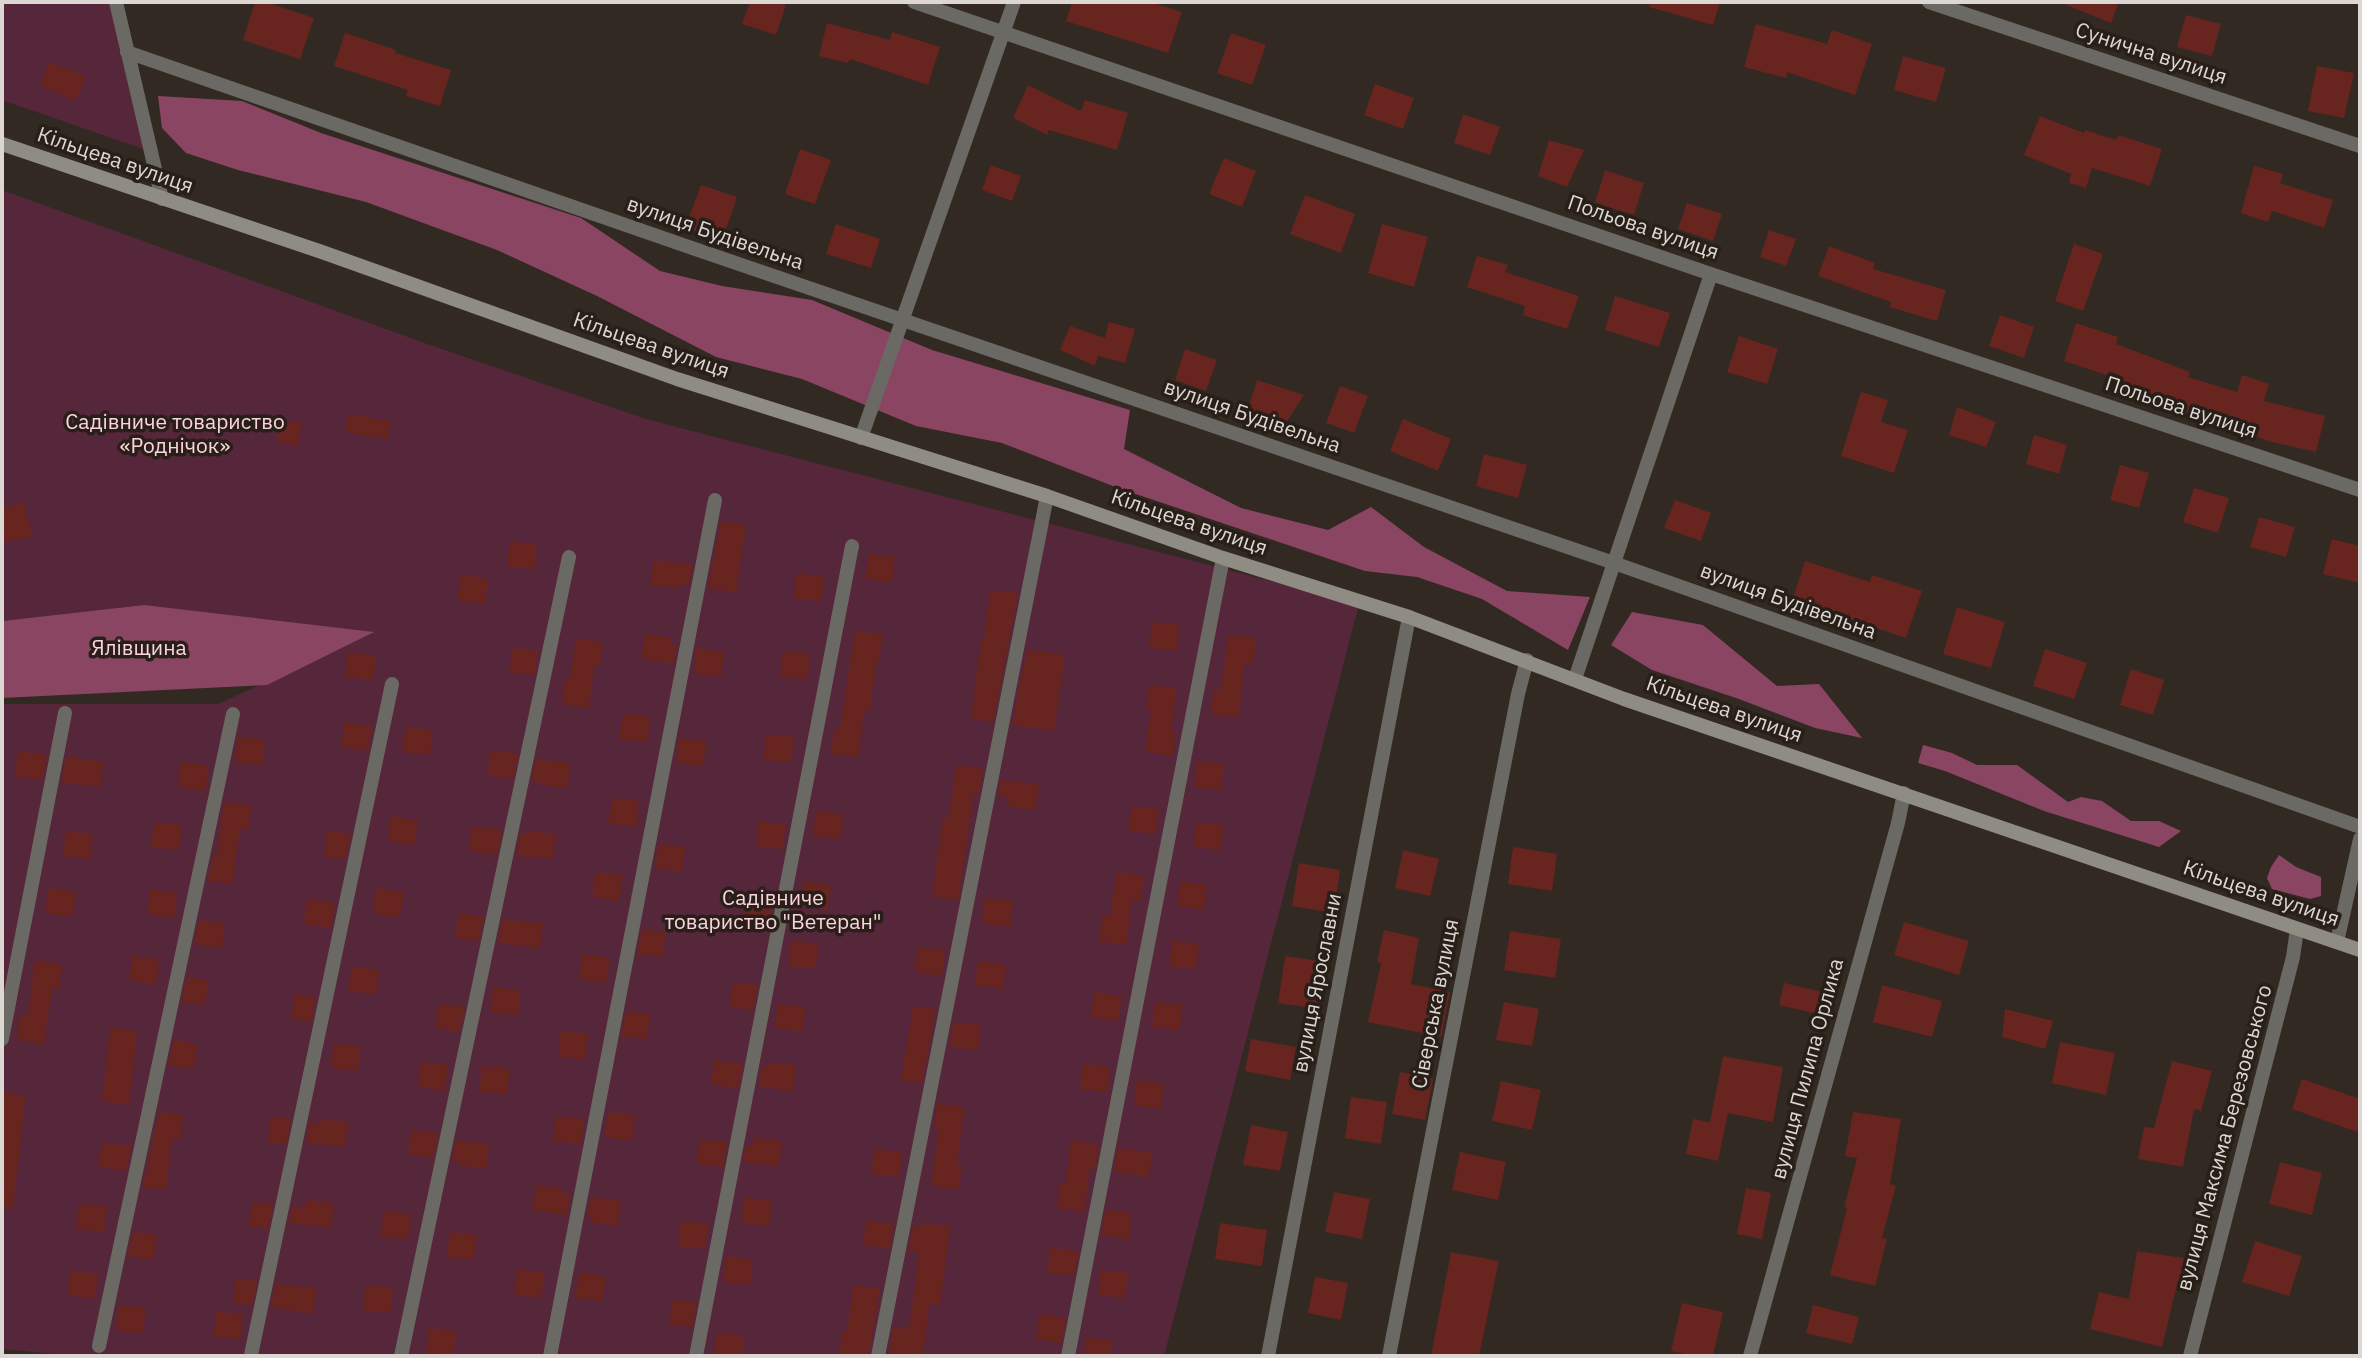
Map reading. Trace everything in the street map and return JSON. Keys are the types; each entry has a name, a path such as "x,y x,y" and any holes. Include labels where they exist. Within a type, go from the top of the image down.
{"main road":[{"name":"Кільцева вулиця","path":"2,144 322,252 677,379 1046,496 1223,558 1409,617 1637,703 2360,950"}],"street":[{"path":"116,2 162,199"},
{"name":"Польова вулиця","path":"914,2 1711,274 2360,490"},
{"path":"861,438 1014,2"},
{"name":"Сунична вулиця","path":"1929,2 2360,146"},
{"name":"вулиця Будівельна","path":"127,52 1614,563 2360,827"},
{"path":"1575,679 1711,274"},
{"path":"878,1356 1046,496"},
{"path":"550,1356 715,500"},
{"path":"696,1356 852,546"},
{"path":"401,1356 569,557"},
{"path":"1068,1356 1223,558"},
{"name":"вулиця Ярославни","path":"1268,1356 1409,617"},
{"name":"Сіверська вулиця","path":"1389,1356 1518,694 1527,660"},
{"path":"251,1355 392,684"},
{"path":"2,1039 65,713"},
{"path":"99,1346 233,714"},
{"name":"вулиця Пилипа Орлика","path":"1750,1356 1898,823 1904,793"},
{"path":"2337,942 2360,839"},
{"name":"вулиця Максима Березовського","path":"2190,1356 2293,957 2297,929"}],"green space":[{"path":"2,2 116,2 149,151 2,100"},
{"path":"158,96 242,101 321,133 581,218 660,271 722,286 812,300 932,350 1130,410 1124,449 1241,508 1328,530 1371,507 1424,547 1507,591 1590,597 1568,650 1482,599 1417,577 1365,571 1118,488 1002,443 916,426 802,379 716,357 597,296 497,250 366,202 238,170 186,153 162,128"},
{"name":"Садівниче товариство \"Ветеран\"","path":"2,190 430,345 646,419 1359,604 1164,1356 75,1356 2,1349 2,704 218,704 346,646 144,605 2,621"},
{"name":"Ялівщина","path":"144,605 374,632 267,685 2,698 2,621"},
{"path":"1632,612 1703,625 1777,686 1819,684 1862,738 1815,728 1652,670 1611,645"},
{"path":"1923,745 1952,753 1977,765 2017,765 2068,802 2081,797 2102,801 2131,821 2159,821 2181,831 2159,847 2044,811 1945,771 1918,763"},
{"path":"2279,855 2296,867 2321,877 2321,896 2310,899 2272,889 2267,878"}],"building":[{"path":"255,2 266,2 314,18 300,59 243,40"},
{"path":"750,2 776,2 786,5 776,35 742,24"},
{"path":"1072,2 1150,2 1182,12 1168,53 1066,21"},
{"path":"1650,2 1720,2 1713,25 1649,7"},
{"path":"2059,2 2119,2 2111,23"},
{"path":"2186,15 2221,24 2212,56 2177,47"},
{"path":"827,23 890,40 892,32 940,47 928,85 850,59 848,63 819,56"},
{"path":"1756,24 1827,44 1832,30 1872,44 1855,95 1787,72 1786,78 1744,67"},
{"path":"345,33 396,50 395,53 451,70 440,106 406,96 408,90 334,66"},
{"path":"1231,33 1266,45 1252,85 1217,73"},
{"path":"1903,56 1946,68 1936,102 1894,90"},
{"path":"49,62 86,76 76,101 40,86"},
{"path":"2317,66 2354,73 2344,118 2308,111"},
{"path":"1375,84 1414,98 1403,129 1364,115"},
{"path":"1028,85 1081,111 1085,100 1128,113 1117,150 1049,130 1047,135 1013,118"},
{"path":"1463,114 1500,127 1490,155 1454,143"},
{"path":"2040,116 2084,133 2085,130 2116,140 2118,135 2162,149 2150,186 2092,168 2086,188 2069,183 2071,174 2024,155"},
{"path":"1549,140 1584,150 1567,187 1538,176"},
{"path":"800,149 831,160 815,204 785,194"},
{"path":"1224,158 1256,171 1242,207 1209,194"},
{"path":"991,165 1021,176 1012,201 982,190"},
{"path":"2254,166 2283,174 2280,183 2333,200 2324,228 2272,211 2268,222 2241,213"},
{"path":"1605,170 1644,183 1634,215 1595,203"},
{"path":"701,185 737,197 722,241 685,228"},
{"path":"1305,195 1355,214 1341,253 1290,234"},
{"path":"1687,203 1722,214 1713,241 1678,229"},
{"path":"836,224 880,239 871,268 826,254"},
{"path":"1382,224 1428,237 1414,287 1368,273"},
{"path":"1769,230 1796,239 1786,266 1760,257"},
{"path":"2074,244 2103,254 2083,311 2055,301"},
{"path":"1829,246 1875,263 1873,269 1946,290 1937,321 1889,307 1891,302 1818,276"},
{"path":"1477,256 1508,265 1505,272 1579,296 1567,329 1523,315 1525,306 1467,287"},
{"path":"1615,296 1670,313 1659,347 1605,330"},
{"path":"2000,315 2034,327 2024,358 1989,346"},
{"path":"1109,322 1135,329 1125,363 1098,356 1095,366 1060,350 1070,326 1105,338"},
{"path":"2076,323 2118,337 2116,344 2190,372 2188,377 2237,392 2242,375 2269,384 2264,401 2325,416 2316,452 2272,442 2176,410 2175,413 2117,391 2122,380 2064,361"},
{"path":"1739,336 1778,349 1767,384 1727,372"},
{"path":"1185,349 1217,360 1206,391 1175,380"},
{"path":"1257,380 1304,395 1287,421 1248,409"},
{"path":"1340,386 1368,396 1354,433 1326,423"},
{"path":"1861,392 1888,400 1881,422 1908,430 1894,473 1841,456"},
{"path":"1957,407 1996,422 1986,447 1949,435"},
{"path":"349,414 391,421 388,439 345,432"},
{"path":"1403,419 1451,439 1438,471 1390,451"},
{"path":"281,420 302,423 298,446 277,442"},
{"path":"2034,435 2067,445 2059,474 2026,464"},
{"path":"1484,454 1527,465 1518,498 1476,486"},
{"path":"2120,465 2149,473 2139,508 2110,500"},
{"path":"2194,488 2229,498 2218,533 2183,522"},
{"path":"1675,500 1711,513 1701,541 1664,528"},
{"path":"24,503 32,536 2,543 2,508"},
{"path":"2259,517 2295,527 2286,557 2250,547"},
{"path":"721,522 746,525 736,592 708,588"},
{"path":"2332,539 2360,546 2360,583 2323,574"},
{"path":"510,541 537,545 534,570 507,566"},
{"path":"868,554 895,557 892,582 865,579"},
{"path":"654,560 693,565 689,586 678,584 678,589 650,585"},
{"path":"1805,561 1870,582 1872,575 1922,591 1906,638 1829,612 1828,616 1791,604"},
{"path":"797,573 824,577 821,602 793,598"},
{"path":"461,575 488,578 485,604 457,600"},
{"path":"990,590 1018,593 993,722 971,719"},
{"path":"1957,607 2005,622 1991,668 1943,654"},
{"path":"1152,622 1180,625 1176,651 1149,647"},
{"path":"855,631 883,634 870,712 864,711 858,757 831,754 834,729 840,729"},
{"path":"645,634 672,638 671,645 677,646 674,664 641,659"},
{"path":"1228,635 1256,638 1253,663 1245,662 1238,718 1211,714 1214,689 1221,690"},
{"path":"576,638 603,642 600,667 594,666 589,708 562,704 565,679 570,680"},
{"path":"513,647 539,651 534,675 509,672"},
{"path":"696,648 724,652 721,677 694,673"},
{"path":"2045,649 2087,663 2074,699 2033,686"},
{"path":"1027,650 1065,655 1054,731 1012,725"},
{"path":"783,651 810,654 807,680 780,676"},
{"path":"349,652 376,655 373,680 345,677"},
{"path":"2131,669 2164,680 2153,715 2120,705"},
{"path":"1149,685 1176,688 1171,731 1176,731 1172,756 1145,752 1151,710 1146,710"},
{"path":"623,714 650,717 647,742 619,739"},
{"path":"344,722 372,726 368,751 341,747"},
{"path":"406,726 433,730 430,755 402,752"},
{"path":"766,734 794,737 790,763 763,759"},
{"path":"238,737 265,740 262,765 235,762"},
{"path":"679,738 707,741 703,766 676,763"},
{"path":"491,750 518,754 513,779 487,775"},
{"path":"18,751 47,755 42,780 15,776"},
{"path":"66,757 103,762 100,787 61,782"},
{"path":"536,759 570,763 567,788 540,785 540,782 532,781"},
{"path":"1197,761 1224,764 1221,790 1194,786"},
{"path":"181,762 209,766 205,791 178,787"},
{"path":"956,765 983,768 979,793 974,793 958,900 932,897 943,817 949,817"},
{"path":"1001,780 1039,784 1035,810 1008,806 1009,797 998,796"},
{"path":"612,798 639,801 636,827 608,823"},
{"path":"224,802 252,805 248,830 240,829 233,884 208,881 213,856 217,857"},
{"path":"1132,806 1159,809 1156,834 1128,831"},
{"path":"816,811 843,814 840,839 813,836"},
{"path":"391,816 418,820 415,845 388,841"},
{"path":"759,821 786,824 783,849 756,846"},
{"path":"155,822 182,825 179,850 151,847"},
{"path":"1197,822 1224,825 1221,850 1194,847"},
{"path":"472,826 502,830 497,855 469,851"},
{"path":"66,831 93,834 90,859 63,856"},
{"path":"327,831 351,834 345,859 324,856"},
{"path":"528,831 556,834 552,859 516,855 521,833"},
{"path":"659,844 686,847 682,872 655,868"},
{"path":"1513,847 1557,854 1552,891 1508,884"},
{"path":"1403,850 1439,859 1430,896 1395,888"},
{"path":"1299,863 1340,870 1334,913 1292,906"},
{"path":"595,872 623,875 619,901 592,897"},
{"path":"1117,872 1144,876 1141,901 1132,900 1126,945 1099,941 1102,916 1110,917"},
{"path":"804,881 831,885 828,910 801,906"},
{"path":"1180,881 1207,885 1204,910 1177,906"},
{"path":"48,888 76,892 72,917 45,913"},
{"path":"376,888 404,892 400,917 373,913"},
{"path":"150,889 177,893 174,918 147,914"},
{"path":"985,898 1013,901 1010,927 982,923"},
{"path":"307,899 335,903 331,928 304,924"},
{"path":"745,901 773,905 768,929 742,926"},
{"path":"458,913 484,916 478,941 455,938"},
{"path":"503,919 543,924 540,949 498,943"},
{"path":"199,920 225,923 222,948 194,944"},
{"path":"1904,922 1969,941 1959,975 1894,955"},
{"path":"642,929 666,932 662,957 637,954"},
{"path":"1384,930 1419,938 1411,984 1450,992 1441,1037 1368,1022 1381,963 1377,962"},
{"path":"1510,931 1561,939 1555,978 1504,970"},
{"path":"791,940 819,944 815,969 788,966"},
{"path":"1172,940 1199,944 1196,969 1169,966"},
{"path":"918,947 945,950 942,976 915,972"},
{"path":"582,954 610,958 606,983 579,979"},
{"path":"132,956 159,959 156,984 129,981"},
{"path":"1285,956 1326,962 1319,1009 1278,1003"},
{"path":"35,961 62,964 59,989 52,988 44,1044 17,1040 20,1015 28,1016"},
{"path":"978,961 1006,965 1003,989 975,986"},
{"path":"352,966 379,970 376,994 348,991"},
{"path":"187,977 209,980 205,1005 182,1002"},
{"path":"733,983 758,985 753,1010 730,1007"},
{"path":"1784,983 1823,992 1818,1014 1779,1005"},
{"path":"1882,985 1942,1001 1932,1037 1873,1022"},
{"path":"493,987 521,991 518,1015 490,1012"},
{"path":"1094,992 1122,996 1118,1021 1091,1017"},
{"path":"295,994 316,997 311,1022 291,1019"},
{"path":"1155,1002 1183,1005 1179,1030 1152,1027"},
{"path":"1504,1002 1539,1009 1532,1046 1496,1040"},
{"path":"439,1004 465,1007 459,1032 435,1028"},
{"path":"778,1004 806,1007 802,1032 775,1028"},
{"path":"913,1006 936,1009 922,1083 901,1080"},
{"path":"2005,1009 2053,1021 2045,1049 2002,1037"},
{"path":"626,1011 650,1014 647,1039 621,1036"},
{"path":"954,1022 981,1025 978,1050 949,1046"},
{"path":"110,1027 137,1031 129,1105 102,1101"},
{"path":"561,1031 589,1034 585,1060 558,1056"},
{"path":"1251,1039 1296,1047 1290,1080 1245,1071"},
{"path":"174,1040 197,1044 194,1069 168,1065"},
{"path":"2060,1042 2115,1053 2106,1095 2052,1083"},
{"path":"334,1043 361,1046 358,1071 331,1068"},
{"path":"1723,1056 1783,1067 1773,1122 1728,1113 1718,1161 1686,1154 1693,1119 1710,1122"},
{"path":"714,1060 743,1064 738,1088 711,1085"},
{"path":"2172,1061 2212,1071 2201,1111 2194,1109 2183,1167 2138,1159 2144,1127 2154,1128"},
{"path":"421,1062 448,1065 445,1091 418,1087"},
{"path":"769,1062 796,1065 793,1091 758,1086 762,1066 768,1067"},
{"path":"1083,1064 1110,1067 1107,1092 1080,1089"},
{"path":"482,1066 510,1069 507,1094 479,1091"},
{"path":"1400,1072 1433,1079 1425,1120 1392,1114"},
{"path":"2302,1079 2360,1099 2360,1133 2292,1109"},
{"path":"1137,1080 1164,1084 1161,1109 1134,1105"},
{"path":"1501,1081 1541,1090 1532,1130 1492,1121"},
{"path":"2,1092 26,1096 13,1207 2,1207"},
{"path":"1351,1097 1387,1102 1381,1144 1345,1138"},
{"path":"937,1104 965,1107 957,1163 962,1164 959,1189 931,1185 939,1129 934,1129"},
{"path":"159,1112 183,1115 180,1140 172,1139 166,1190 143,1187"},
{"path":"608,1112 635,1115 632,1141 605,1137"},
{"path":"1853,1112 1901,1119 1890,1184 1896,1186 1882,1238 1887,1239 1875,1286 1830,1275 1857,1158 1845,1156"},
{"path":"557,1116 584,1119 581,1144 553,1141"},
{"path":"271,1117 291,1119 286,1144 268,1142"},
{"path":"321,1119 349,1122 345,1147 306,1142 310,1122 321,1123"},
{"path":"1251,1125 1288,1132 1280,1171 1243,1165"},
{"path":"411,1130 438,1133 433,1158 408,1154"},
{"path":"754,1138 782,1141 779,1166 743,1162 746,1145 753,1146"},
{"path":"700,1139 727,1142 723,1167 697,1164"},
{"path":"456,1140 489,1144 486,1169 458,1165 459,1161 452,1160"},
{"path":"1071,1140 1099,1145 1095,1169 1090,1168 1084,1212 1057,1208 1060,1183 1066,1184"},
{"path":"102,1142 132,1146 126,1171 98,1167"},
{"path":"1118,1148 1152,1152 1149,1177 1114,1171"},
{"path":"874,1149 902,1152 899,1177 871,1174"},
{"path":"1460,1152 1506,1162 1498,1200 1452,1190"},
{"path":"2280,1162 2322,1173 2312,1215 2269,1204"},
{"path":"536,1185 563,1189 562,1193 571,1194 567,1215 532,1210"},
{"path":"1746,1188 1771,1193 1762,1239 1737,1234"},
{"path":"1334,1192 1370,1199 1362,1239 1325,1232"},
{"path":"591,1197 621,1201 618,1226 591,1222 592,1218 587,1217"},
{"path":"744,1197 772,1201 769,1226 741,1222"},
{"path":"307,1200 334,1203 331,1228 289,1223 292,1206 305,1208"},
{"path":"252,1202 273,1204 268,1229 249,1227"},
{"path":"79,1204 107,1207 104,1232 76,1229"},
{"path":"1106,1210 1132,1213 1129,1239 1101,1235"},
{"path":"384,1211 411,1214 408,1239 380,1236"},
{"path":"866,1220 894,1224 889,1248 863,1245"},
{"path":"681,1221 709,1224 705,1249 678,1246"},
{"path":"923,1223 950,1226 940,1305 929,1304 923,1356 889,1352 893,1327 909,1329 919,1252 908,1251 913,1226 922,1227"},
{"path":"1220,1223 1267,1230 1262,1266 1215,1259"},
{"path":"133,1232 157,1235 154,1260 128,1257"},
{"path":"450,1232 477,1235 474,1260 446,1257"},
{"path":"2255,1241 2302,1256 2289,1296 2242,1282"},
{"path":"1050,1248 1078,1251 1074,1276 1047,1273"},
{"path":"2137,1251 2184,1258 2180,1290 2176,1289 2162,1347 2090,1329 2099,1292 2129,1299"},
{"path":"1451,1252 1499,1261 1479,1356 1431,1356"},
{"path":"726,1256 753,1260 750,1285 723,1282"},
{"path":"517,1269 545,1273 541,1298 514,1294"},
{"path":"70,1270 98,1274 95,1299 67,1295"},
{"path":"1101,1270 1129,1273 1125,1298 1098,1295"},
{"path":"579,1273 606,1277 603,1301 575,1298"},
{"path":"1315,1277 1348,1283 1341,1320 1308,1313"},
{"path":"236,1278 257,1280 252,1305 233,1303"},
{"path":"276,1284 317,1289 313,1314 271,1307"},
{"path":"366,1285 393,1288 390,1313 363,1310"},
{"path":"853,1285 880,1288 870,1349 867,1349 867,1356 839,1356 842,1332 847,1332"},
{"path":"672,1299 697,1302 692,1327 669,1324"},
{"path":"1682,1303 1723,1312 1713,1356 1694,1356 1671,1351"},
{"path":"119,1305 146,1308 143,1333 116,1330"},
{"path":"1813,1305 1859,1317 1852,1344 1806,1333"},
{"path":"216,1311 243,1315 240,1340 213,1336"},
{"path":"1039,1314 1066,1318 1061,1343 1036,1339"},
{"path":"429,1328 457,1331 453,1356 426,1353"},
{"path":"717,1332 744,1336 742,1356 714,1356"},
{"path":"1086,1337 1113,1341 1111,1356 1084,1356"}],"park label":[{"name":"Садівниче товариство «Роднічок»","path":"175,435"}]}
